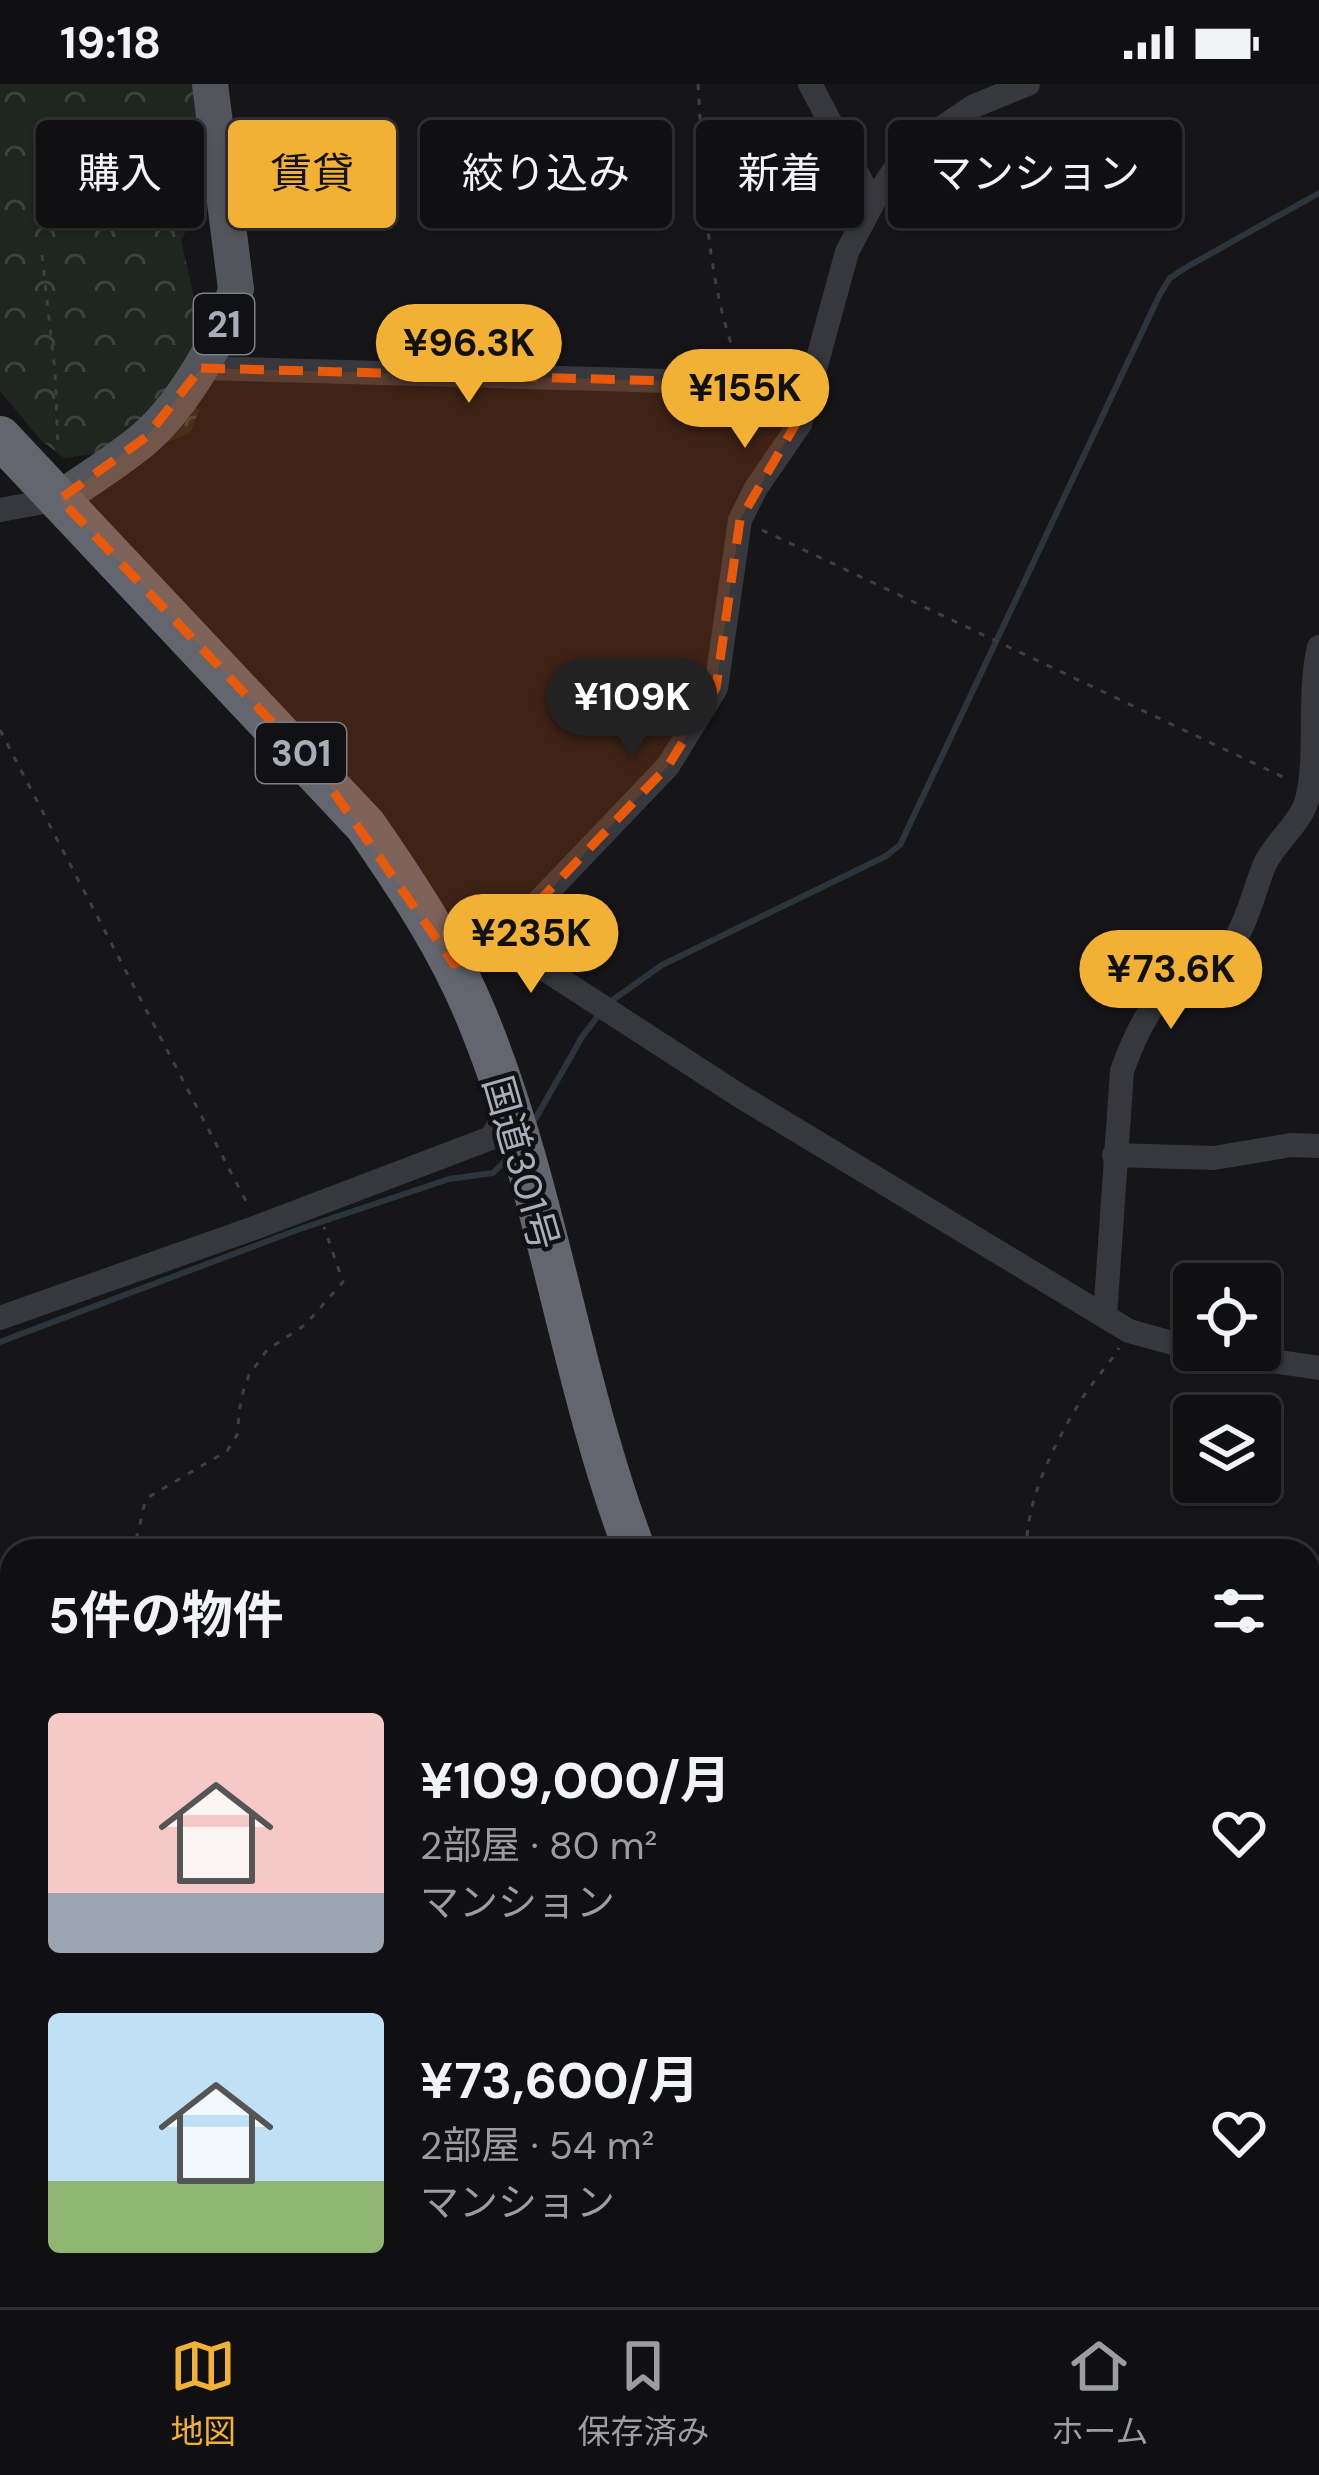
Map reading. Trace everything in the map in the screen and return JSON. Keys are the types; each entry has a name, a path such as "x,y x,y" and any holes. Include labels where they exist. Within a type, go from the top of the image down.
{"highway":[{"name":"国道301号","path":"0,437 366,826 454,964 478,1019 515,1132 588,1411 630,1539"}],"main road":[{"name":"21","path":"60,499 146,437 201,368 229,316 236,289 210,84"}],"street":[{"path":"810,84 874,199"},
{"path":"454,964 501,940 668,766 716,688 740,520 800,424 847,252 874,199 901,160 925,139 974,106 1028,84"},
{"path":"201,368 740,383 806,406"},
{"path":"0,510 60,499"},
{"path":"1106,1316 1122,1071 1133,1038 1159,997 1229,946 1238,934 1265,865 1300,814 1309,786 1311,693 1319,647"},
{"path":"501,940 740,1096 1130,1331 1173,1343"},
{"path":"0,1318 515,1132"},
{"path":"1114,1155 1214,1158 1291,1145 1319,1146"},
{"path":"1281,1362 1319,1368"}],"path":[{"path":"698,84 716,292 740,383"},
{"path":"42,255 55,372 60,499"},
{"path":"740,520 1309,786"},
{"path":"0,730 256,1227"},
{"path":"135,1539 147,1498 226,1451 237,1435 249,1376 267,1350 305,1324 343,1282 325,1231"},
{"path":"1028,1539 1030,1516 1057,1444 1081,1400 1130,1331"}],"highlighted area":[{"path":"201,368 740,383 806,406 740,520 716,688 668,766 501,941 454,964 321,774 60,499 146,437"}],"green space":[{"path":"0,84 193,84 198,120 36,120 36,228 187,228 181,240 200,324 180,383 199,411 190,433 161,445 64,458 40,439 0,391"}],"waterway":[{"path":"610,1002 662,965 900,845 1170,278 1319,193"},
{"path":"533,1123 601,1012"},
{"path":"0,1342 297,1230 449,1179 493,1173 508,1158"}]}
